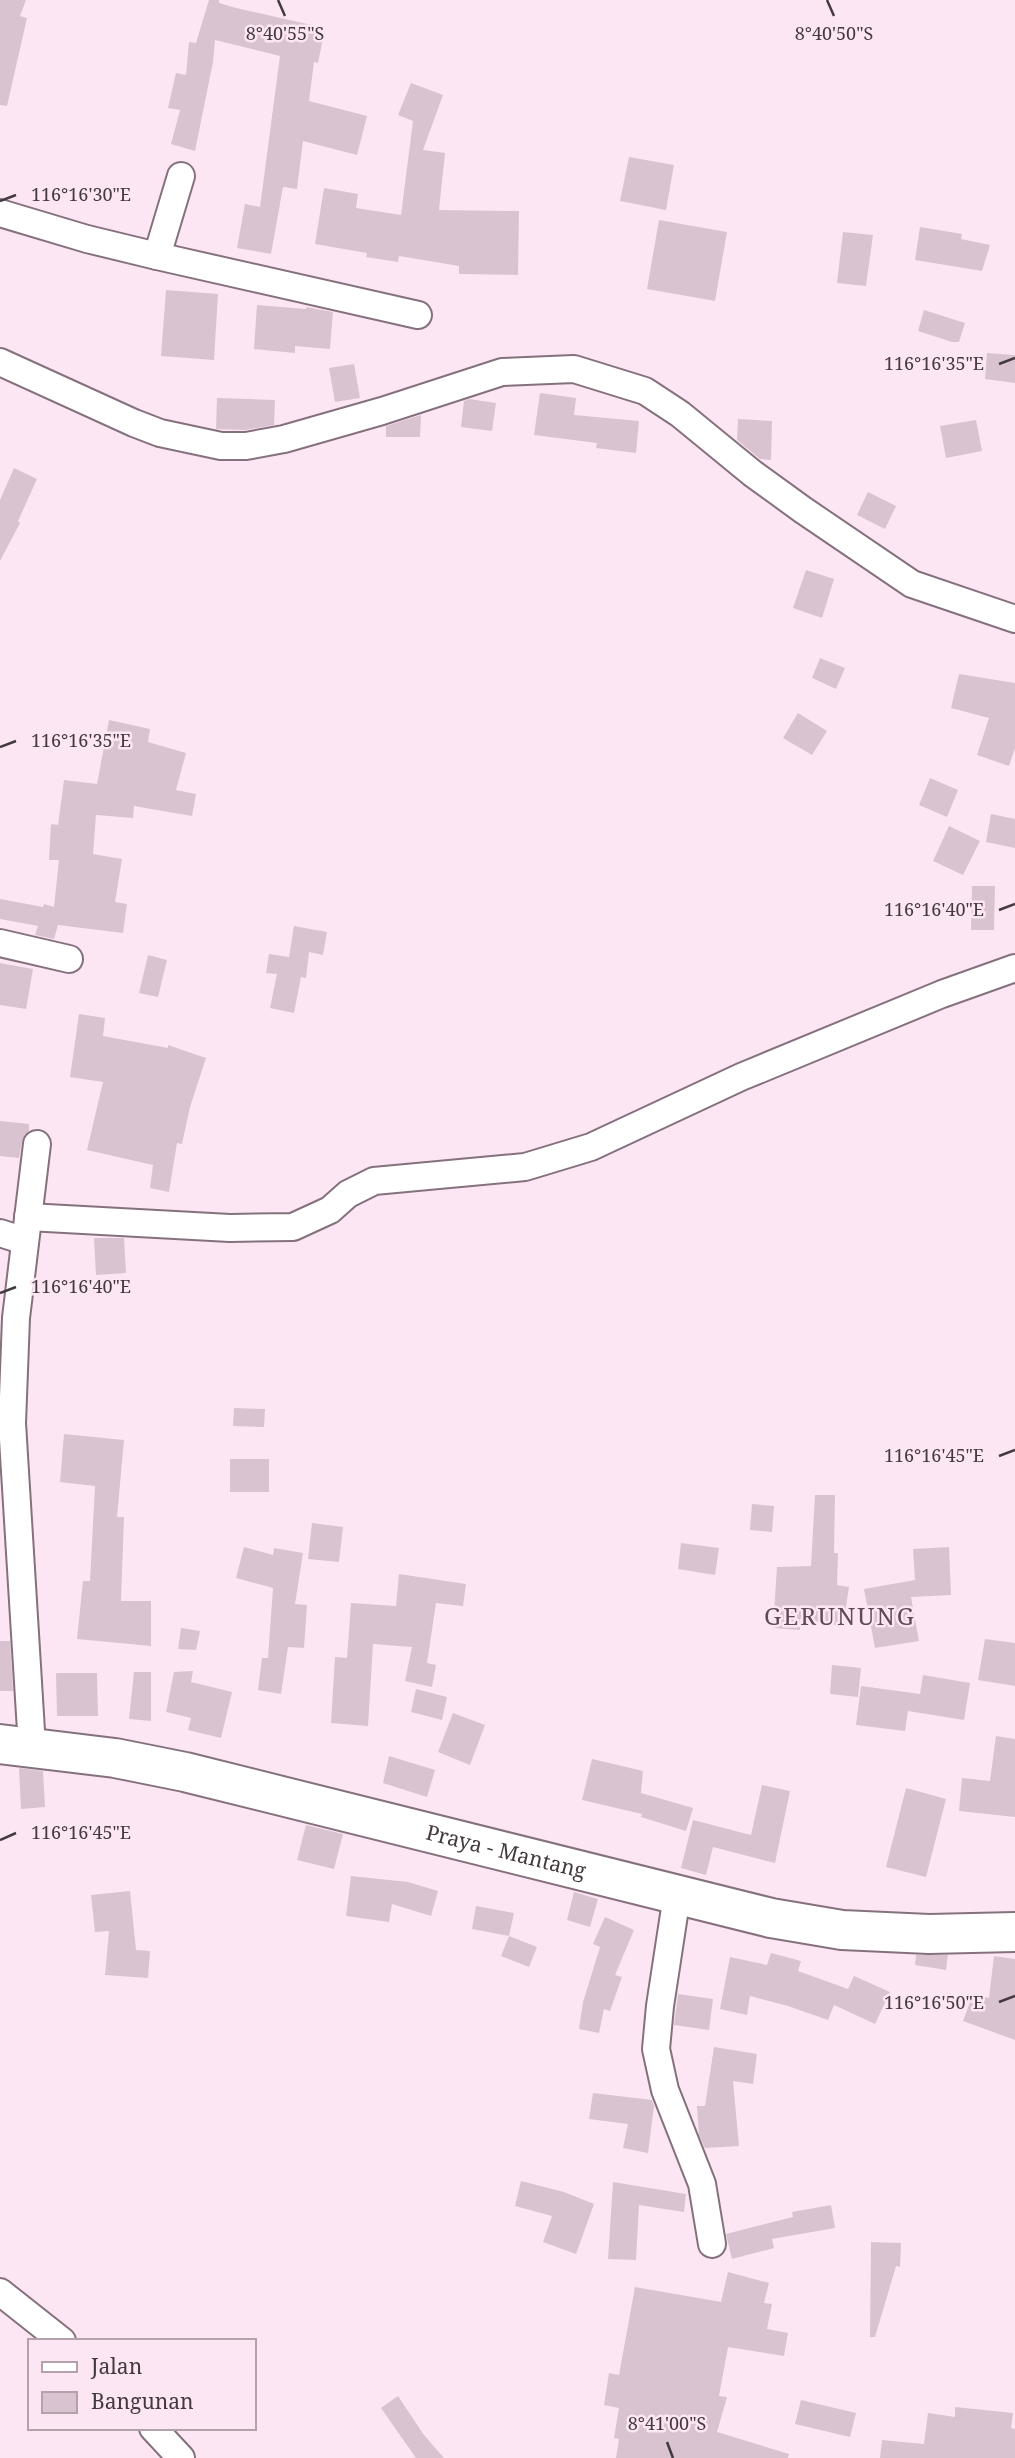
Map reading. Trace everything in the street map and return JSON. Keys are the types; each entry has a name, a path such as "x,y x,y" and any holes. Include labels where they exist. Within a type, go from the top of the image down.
{"main road":[{"name":"Praya - Mantang","path":"16,1745 115,1758 186,1772 771,1918 842,1930 929,1934 1015,1932"}],"street":[{"path":"157,256 181,176"},
{"path":"0,213 87,239 418,315"},
{"path":"0,362 134,424 160,433 221,446 246,446 284,439 502,372 574,369 645,391 680,414 752,473 803,510 912,584 1015,619"},
{"path":"0,943 69,959"},
{"path":"0,1233 27,1229 293,1227 330,1210 348,1194 374,1181 525,1167 591,1147 741,1077 942,994 1015,968"},
{"path":"16,1745 12,1423 16,1318 37,1144"},
{"path":"677,1895 656,2049 665,2090 702,2184 712,2244"},
{"path":"0,2292 59,2339"},
{"path":"155,2430 181,2458"}],"building":[{"path":"0,0 26,0 20,16 27,18 7,106 0,105"},
{"path":"209,0 219,0 219,3 236,8 325,28 318,63 314,62 309,101 367,116 357,155 303,141 297,189 283,187 271,254 237,248 245,204 260,207 280,56 215,40 195,151 171,144 180,110 168,108 176,73 186,75 189,42 196,43"},
{"path":"411,83 443,95 423,150 445,153 439,210 519,211 518,275 459,274 459,266 399,256 398,262 366,257 367,253 315,244 324,188 358,194 356,208 401,215 413,121 398,115"},
{"path":"629,157 674,165 666,210 620,201"},
{"path":"659,220 727,232 715,301 647,289"},
{"path":"920,227 962,234 961,239 990,245 982,271 915,260"},
{"path":"843,232 873,235 866,286 837,283"},
{"path":"166,290 218,294 214,360 161,356"},
{"path":"257,305 306,307 333,312 330,349 295,346 295,353 254,349"},
{"path":"924,310 965,323 959,342 918,331"},
{"path":"987,353 1015,355 1015,383 985,379"},
{"path":"354,364 360,398 335,402 329,368"},
{"path":"540,393 576,398 574,415 639,421 636,453 596,448 597,443 534,435"},
{"path":"217,398 275,400 274,425 245,430 216,429"},
{"path":"469,399 496,403 492,431 461,427 464,401"},
{"path":"421,415 420,437 386,437 386,426"},
{"path":"738,419 772,421 771,460 760,459 737,440"},
{"path":"976,420 982,451 946,458 940,426"},
{"path":"14,468 37,479 18,521 20,523 0,561 0,500"},
{"path":"868,492 896,506 885,529 857,515"},
{"path":"806,570 834,579 822,618 793,608"},
{"path":"820,658 845,668 836,689 812,678"},
{"path":"959,674 1015,683 1015,748 1009,766 977,755 989,718 951,708"},
{"path":"798,713 827,731 812,755 783,738"},
{"path":"109,720 150,729 148,742 186,753 176,790 196,794 192,816 134,806 133,818 96,815 93,854 122,859 115,902 127,904 123,933 58,925 54,939 35,935 38,926 0,919 0,899 54,907 59,860 49,860 51,824 58,825 64,780 97,784"},
{"path":"930,778 958,790 947,817 919,805"},
{"path":"991,814 1015,819 1015,848 986,842"},
{"path":"949,826 980,841 963,875 933,861"},
{"path":"972,886 995,886 994,930 971,930"},
{"path":"294,926 327,932 323,955 309,952 306,978 301,977 294,1013 270,1008 277,974 266,973 269,954 289,957"},
{"path":"148,955 167,960 158,997 139,993"},
{"path":"0,963 33,969 26,1009 0,1005"},
{"path":"79,1014 105,1018 103,1036 168,1048 168,1045 206,1058 190,1107 182,1144 177,1143 169,1192 150,1188 153,1165 87,1150 103,1082 70,1077"},
{"path":"0,1121 29,1124 19,1158 0,1156"},
{"path":"94,1238 124,1238 126,1273 96,1275"},
{"path":"234,1408 265,1409 264,1427 233,1426"},
{"path":"64,1434 124,1440 117,1517 124,1517 121,1601 151,1601 151,1646 77,1639 83,1581 90,1581 95,1486 60,1482"},
{"path":"230,1459 269,1459 269,1492 230,1492"},
{"path":"815,1495 835,1495 834,1553 838,1553 837,1585 849,1587 843,1626 800,1619 800,1630 773,1628 777,1567 811,1566"},
{"path":"752,1504 774,1506 772,1532 750,1530"},
{"path":"312,1523 343,1527 339,1562 308,1559"},
{"path":"681,1543 719,1548 715,1575 678,1569"},
{"path":"244,1547 273,1555 274,1548 303,1553 295,1604 307,1605 304,1648 288,1647 281,1694 258,1690 262,1658 268,1658 273,1588 236,1578"},
{"path":"949,1547 951,1595 911,1597 919,1641 875,1648 864,1589 915,1580 913,1549"},
{"path":"399,1574 466,1584 463,1606 436,1603 427,1663 436,1665 432,1687 405,1681 412,1647 373,1644 368,1726 331,1723 335,1657 347,1658 351,1603 396,1606"},
{"path":"181,1628 200,1631 196,1650 178,1649"},
{"path":"985,1639 1015,1643 1015,1686 978,1680"},
{"path":"0,1641 10,1641 13,1691 0,1691"},
{"path":"832,1665 861,1668 858,1697 830,1694"},
{"path":"193,1671 191,1682 232,1692 221,1738 188,1730 191,1718 166,1712 174,1672"},
{"path":"134,1672 151,1672 151,1721 129,1719"},
{"path":"56,1673 97,1673 98,1716 57,1716"},
{"path":"923,1675 970,1683 964,1720 908,1711 905,1731 856,1725 861,1686 920,1694"},
{"path":"416,1689 447,1697 442,1720 411,1712"},
{"path":"453,1713 485,1725 470,1765 438,1752"},
{"path":"996,1736 1015,1739 1015,1817 959,1811 962,1778 990,1781"},
{"path":"389,1756 435,1770 427,1797 383,1783"},
{"path":"592,1759 643,1771 641,1793 693,1808 686,1831 641,1817 642,1814 582,1800"},
{"path":"19,1768 43,1771 45,1807 21,1809"},
{"path":"762,1785 790,1791 775,1863 713,1847 706,1875 681,1868 693,1820 751,1835"},
{"path":"906,1788 946,1799 926,1877 886,1867"},
{"path":"306,1825 343,1834 334,1869 297,1860"},
{"path":"351,1876 408,1882 438,1891 431,1916 392,1904 389,1922 346,1916"},
{"path":"130,1891 136,1950 150,1951 148,1978 105,1975 109,1931 95,1932 91,1895"},
{"path":"574,1892 598,1899 590,1927 567,1920"},
{"path":"476,1906 514,1913 509,1936 472,1929"},
{"path":"605,1917 634,1930 615,1975 622,1977 610,2011 604,2009 599,2033 579,2029 583,2002 600,1947 593,1944"},
{"path":"509,1936 537,1947 529,1967 501,1956"},
{"path":"771,1953 801,1961 798,1971 848,1989 854,1976 890,1992 875,2024 834,2005 828,2020 750,1996 747,2015 720,2009 730,1957 767,1965"},
{"path":"916,1955 948,1955 946,1970 915,1965"},
{"path":"994,1956 1015,1959 1015,2040 963,2021 973,1994 989,1998"},
{"path":"678,1994 713,1999 709,2030 674,2025"},
{"path":"714,2047 757,2054 753,2084 733,2081 739,2146 705,2148 699,2135 697,2106 705,2106"},
{"path":"593,2093 652,2100 654,2106 648,2153 623,2148 628,2124 589,2119"},
{"path":"521,2181 564,2192 594,2204 576,2254 543,2242 552,2216 515,2206"},
{"path":"613,2182 686,2194 684,2212 639,2205 636,2260 608,2259"},
{"path":"831,2205 835,2228 772,2239 774,2248 732,2259 726,2234 793,2217 792,2212"},
{"path":"871,2242 901,2243 900,2267 896,2266 875,2337 870,2337"},
{"path":"728,2272 769,2283 764,2303 772,2304 767,2329 788,2333 784,2356 728,2347 719,2396 727,2397 717,2432 789,2454 788,2458 616,2458 619,2439 614,2438 619,2408 604,2405 609,2373 619,2375 635,2287 721,2302"},
{"path":"398,2396 424,2435 444,2458 416,2458 381,2408"},
{"path":"801,2400 856,2413 850,2437 795,2424"},
{"path":"955,2407 1013,2413 1011,2428 1015,2429 1015,2458 880,2458 882,2440 924,2444 928,2413 955,2417"}],"district":[{"name":"GERUNUNG","path":"840,1617"}]}
